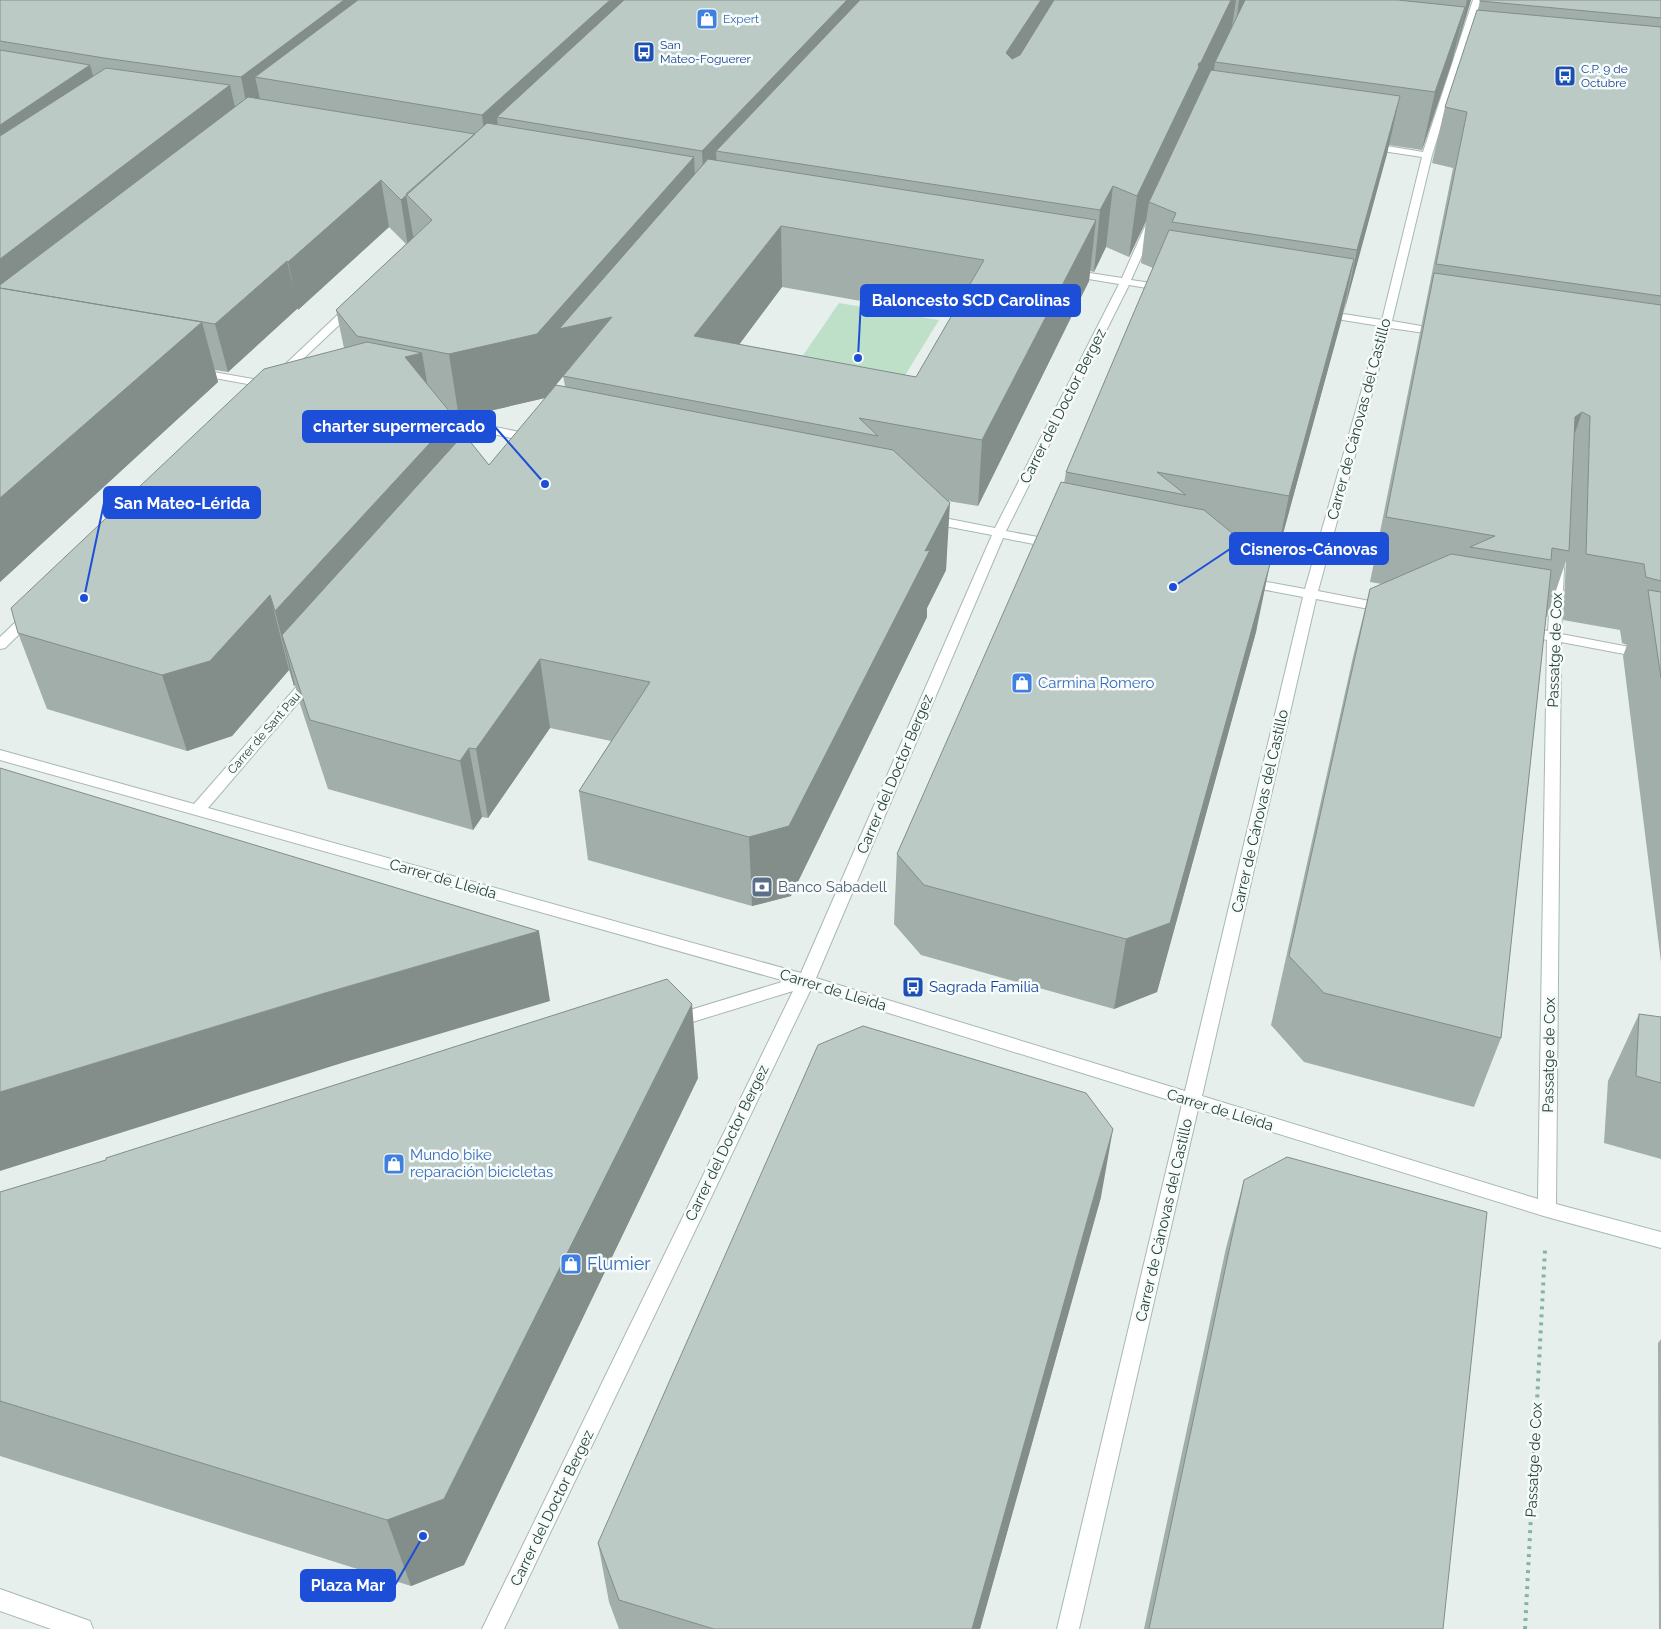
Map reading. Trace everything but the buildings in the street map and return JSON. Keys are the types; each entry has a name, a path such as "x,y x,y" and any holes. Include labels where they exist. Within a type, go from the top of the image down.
{"street":[{"name":"Carrer de Cánovas del Castillo","path":"1068,1629 1310,595 1386,324 1427,154 1477,0"},
{"path":"1360,145 1427,154"},
{"name":"Carrer del Doctor Bergez","path":"493,1629 806,981 999,533 1125,282 1157,211"},
{"path":"1057,271 1173,290"},
{"path":"183,370 270,388 362,298"},
{"path":"1308,311 1454,334"},
{"path":"424,416 551,442"},
{"path":"921,517 1067,547"},
{"name":"Passatge de Cox","path":"1547,1209 1554,636 1559,549"},
{"path":"1232,580 1398,610"},
{"path":"0,645 42,604"},
{"path":"1515,630 1661,657"},
{"name":"Carrer de Sant Pau","path":"198,810 321,668"},
{"name":"Carrer de Lleida","path":"0,755 806,981 1547,1209 1661,1240"},
{"path":"654,1028 806,981"},
{"path":"0,1600 82,1629"}],"path":[{"name":"Passatge de Cox","path":"1524,1629 1547,1209"}],"green space":[{"path":"839,303 939,320 880,416 775,396"}],"place":[{"name":"Expert","path":"707,19"},
{"name":"San Mateo-Foguerer","path":"644,52"},
{"name":"C.P. 9 de Octubre","path":"1565,76"},
{"name":"Baloncesto SCD Carolinas","path":"858,358"},
{"name":"charter supermercado","path":"545,484"},
{"name":"Cisneros-Cánovas","path":"1173,587"},
{"name":"San Mateo-Lérida","path":"84,598"},
{"name":"Carmina Romero","path":"1022,683"},
{"name":"Banco Sabadell","path":"762,887"},
{"name":"Sagrada Familia","path":"913,987"},
{"name":"Mundo bike reparación bicicletas","path":"394,1164"},
{"name":"Flumier","path":"571,1264"},
{"name":"Plaza Mar","path":"423,1536"}]}
